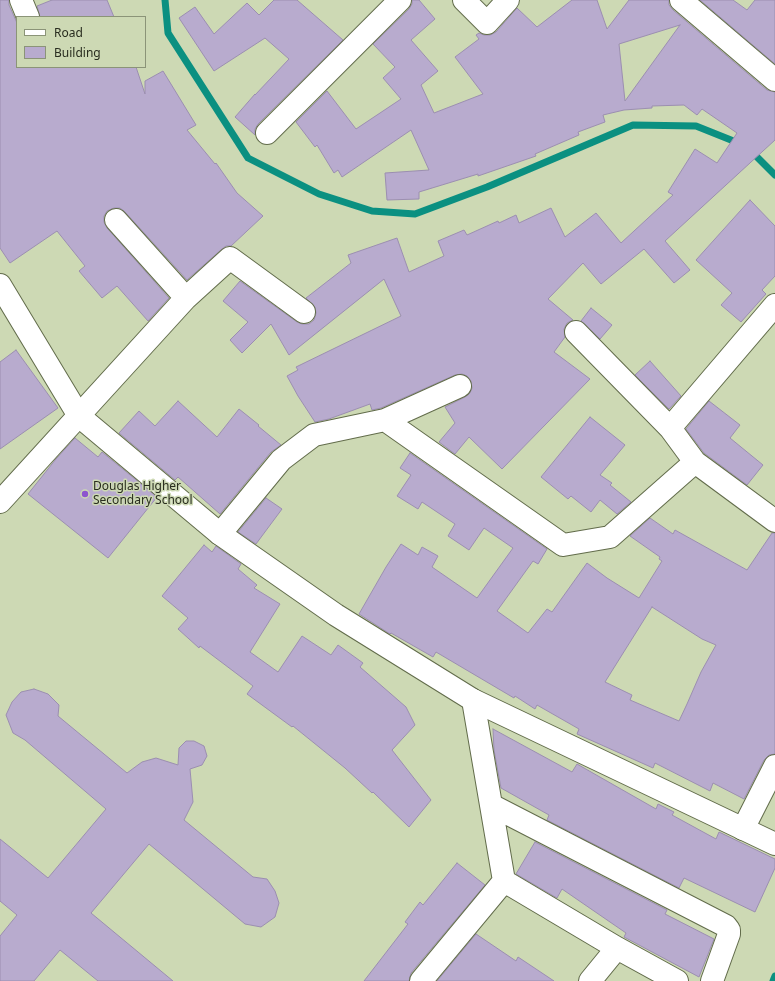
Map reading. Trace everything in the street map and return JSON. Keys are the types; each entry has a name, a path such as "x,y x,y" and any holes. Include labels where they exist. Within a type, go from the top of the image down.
{"street":[{"path":"21,0 28,16"},
{"path":"464,0 488,23 508,0"},
{"path":"681,0 775,80"},
{"path":"267,133 397,1"},
{"path":"116,220 186,298"},
{"path":"0,502 186,298 230,258 304,312"},
{"path":"0,285 79,416 220,534 336,615 473,700 775,844"},
{"path":"670,428 775,305"},
{"path":"576,332 670,428 695,462 775,521"},
{"path":"220,534 280,460 314,436 386,420 460,386"},
{"path":"386,420 563,545 610,537 695,462"},
{"path":"421,981 504,881 473,700"},
{"path":"743,829 775,766"},
{"path":"491,805 726,926 729,930 729,934 712,981"},
{"path":"504,881 617,948 677,981"},
{"path":"590,981 617,948"},
{"path":"607,981 617,948"}],"building":[{"path":"0,0 9,0 9,5 16,21 16,68 136,68 145,94 145,81 163,71 196,125 187,130 215,164 216,163 237,193 263,216 231,246 226,246 222,249 187,280 125,212 120,208 114,208 107,211 104,216 104,222 107,228 169,298 148,321 117,286 102,298 79,271 85,266 57,231 10,263 0,248"},
{"path":"52,0 107,0 114,16 40,16 37,6"},
{"path":"274,0 297,0 343,40 258,124 255,129 255,135 235,117 289,59 265,38 214,71 179,18 195,7 214,34 247,3 259,15"},
{"path":"412,0 419,0 435,19 411,40 438,71 421,85 434,113 483,94 455,57 479,39 476,35 479,33 490,35 496,32 517,8 537,27 572,0 597,0 607,29 629,0 669,0 669,5 673,10 767,90 775,92 775,140 665,241 690,270 674,283 644,249 601,284 583,263 548,299 573,320 567,323 564,329 565,337 554,352 590,379 502,469 469,437 455,454 439,442 455,423 445,407 465,397 470,393 472,388 471,381 467,376 462,374 455,375 381,408 372,410 370,404 329,419 315,422 298,396 287,376 298,370 296,367 401,316 384,279 289,355 271,324 242,353 230,340 248,322 223,301 240,281 297,322 309,324 314,320 316,313 315,307 306,298 351,263 348,255 397,238 409,272 444,256 438,241 464,230 467,235 498,221 499,223 516,215 519,223 551,208 565,237 596,213 621,243 673,195 668,192 695,149 717,163 737,133 702,109 697,115 684,105 652,106 652,108 624,110 603,115 605,122 578,132 579,135 535,154 536,156 478,176 478,174 419,192 419,199 387,200 385,173 429,170 411,130 342,177 338,170 334,173 317,145 315,147 296,122 327,91 356,129 401,99 383,78 395,67 373,44 409,9 412,4","holes":["680,25 625,101 619,44"]},
{"path":"700,0 733,0 747,10 755,0 775,0 775,64"},
{"path":"750,200 775,226 775,276 762,290 766,294 741,322 721,305 732,293 696,260"},
{"path":"591,308 612,325 600,339 581,321"},
{"path":"16,350 58,408 0,449 0,362"},
{"path":"650,361 681,396 669,409 635,375"},
{"path":"178,401 217,437 239,409 281,445 271,452 220,514 178,477 175,480 119,433 139,411 155,426"},
{"path":"709,401 740,425 730,438 763,465 747,485 704,453 686,429"},
{"path":"590,417 625,445 600,475 612,483 610,485 631,502 617,514 600,500 591,512 571,496 568,499 541,477"},
{"path":"75,438 98,457 102,452 157,497 108,558 28,494"},
{"path":"410,453 547,549 538,564 533,561 497,611 528,633 547,609 552,612 587,563 607,578 639,598 662,561 659,559 660,557 630,536 650,518 673,534 675,530 747,570 772,533 775,533 775,754 769,755 764,760 744,799 713,783 710,791 655,763 653,768 577,734 579,729 537,705 535,709 515,696 514,698 436,652 433,657 391,633 390,634 359,614 401,544 418,555 422,547 438,556 432,567 477,598 513,548 484,528 469,550 448,536 455,524 422,502 418,509 397,496 411,475 400,468","holes":["652,607 702,639 716,645 701,672 679,721 630,700 632,695 605,682"]},
{"path":"266,498 282,509 256,544 238,532"},
{"path":"204,545 212,552 216,546 241,564 238,569 257,585 254,588 280,604 250,652 278,672 302,636 331,655 338,645 363,663 360,667 406,707 415,725 392,750 431,800 409,827 373,792 372,793 345,768 293,726 292,727 247,694 253,686 200,646 199,648 178,629 188,618 162,596"},
{"path":"34,689 48,694 59,705 58,716 127,773 142,762 156,758 178,765 179,748 186,741 194,741 204,746 207,756 202,765 190,769 193,802 184,820 253,877 267,879 275,891 279,903 275,917 261,927 245,924 149,844 91,913 173,981 98,981 60,950 34,981 0,981 0,936 17,915 0,901 0,839 48,878 106,809 25,740 13,733 6,715 12,702 21,692"},
{"path":"493,729 572,772 577,764 656,809 658,804 674,812 672,815 716,839 719,832 775,859 775,868 755,912 684,878 679,888 547,820 549,815 501,788 494,750"},
{"path":"535,842 667,910 665,914 714,939 699,977 624,937 626,933 562,889 557,898 516,874"},
{"path":"457,863 485,885 411,973 409,981 364,981 408,924 405,922 420,902 423,905"},
{"path":"476,934 516,961 518,957 554,981 437,981"}],"waterway":[{"path":"165,0 168,33 248,158 319,194 372,211 415,214 487,187 633,125 696,126 741,144"},
{"path":"751,151 775,175"},
{"path":"773,981 775,976"}],"place":[{"name":"Douglas Higher Secondary School","path":"85,494"}]}
